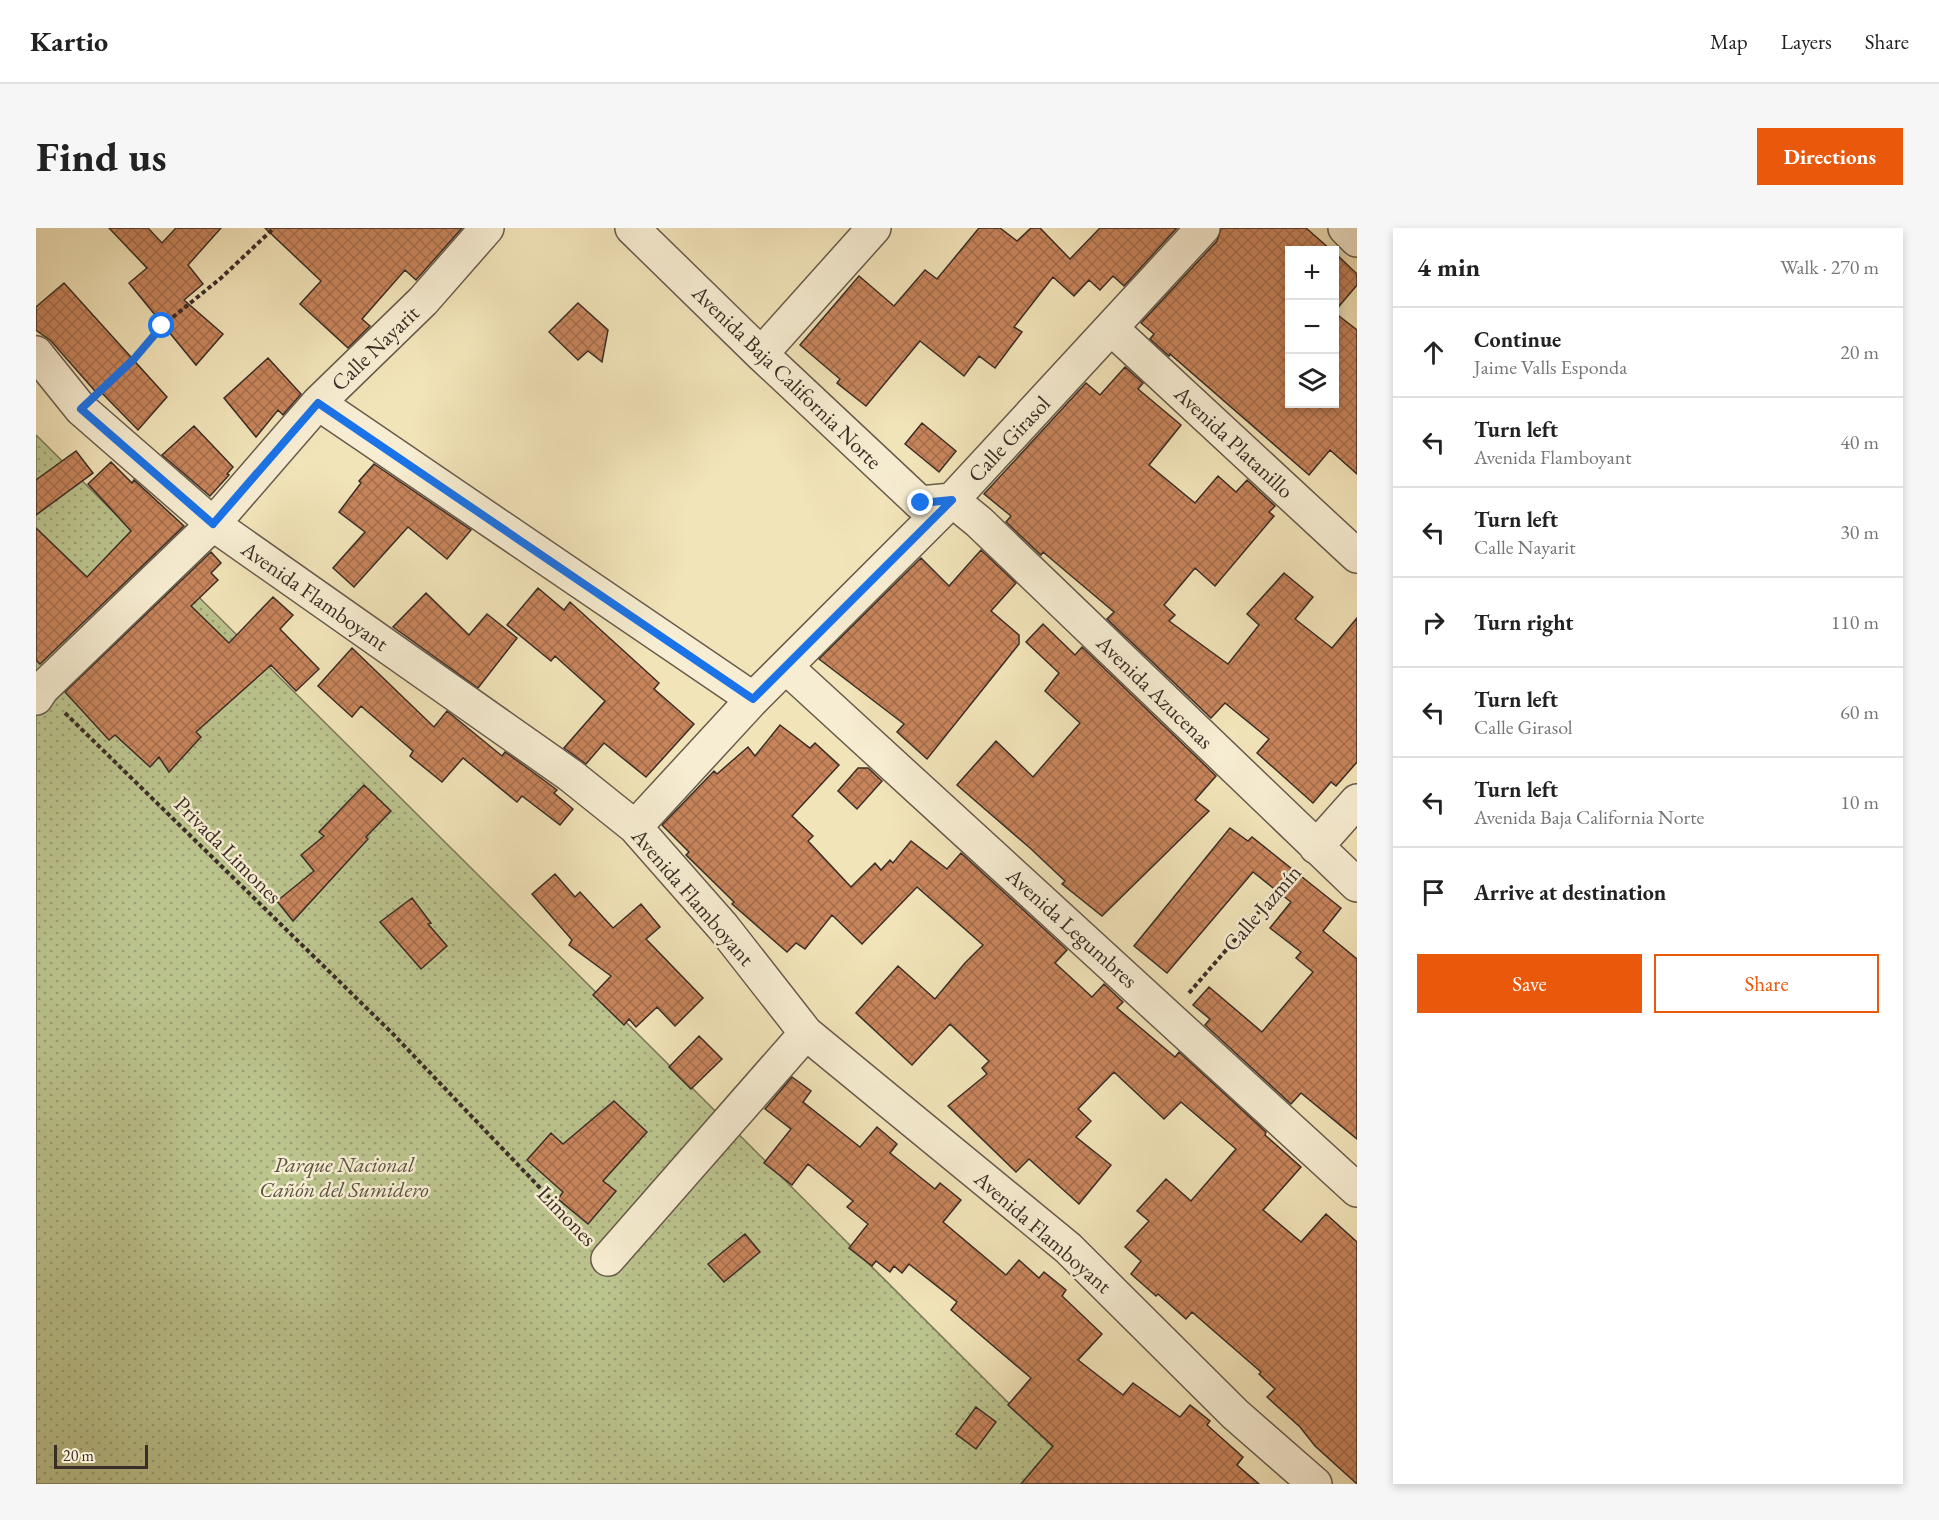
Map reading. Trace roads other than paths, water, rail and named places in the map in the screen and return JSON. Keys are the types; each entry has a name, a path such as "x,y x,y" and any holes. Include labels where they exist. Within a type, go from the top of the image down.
{"street":[{"name":"Calle Nayarit","path":"39,694 213,524 318,403 423,301 487,228"},
{"name":"Avenida Baja California Norte","path":"632,228 761,354 921,503 952,500"},
{"path":"761,354 874,228"},
{"name":"Calle Girasol","path":"635,827 753,699 952,500 1203,228"},
{"path":"1345,228 1357,240"},
{"name":"Avenida Platanillo","path":"1112,329 1357,556"},
{"name":"Avenida Flamboyant","path":"36,353 81,409 213,524 570,775 635,827 723,927 806,1033 1068,1248 1235,1414 1315,1484"},
{"path":"318,403 753,699"},
{"name":"Avenida Azucenas","path":"952,500 979,522 1357,885"},
{"name":"Avenida Legumbres","path":"786,667 1357,1190"},
{"name":"Calle Jazmín","path":"1316,847 1357,801"},
{"name":"Limones","path":"608,1259 806,1033"}],"park label":[{"name":"Parque Nacional Cañón del Sumidero","path":"344,1176"}]}
